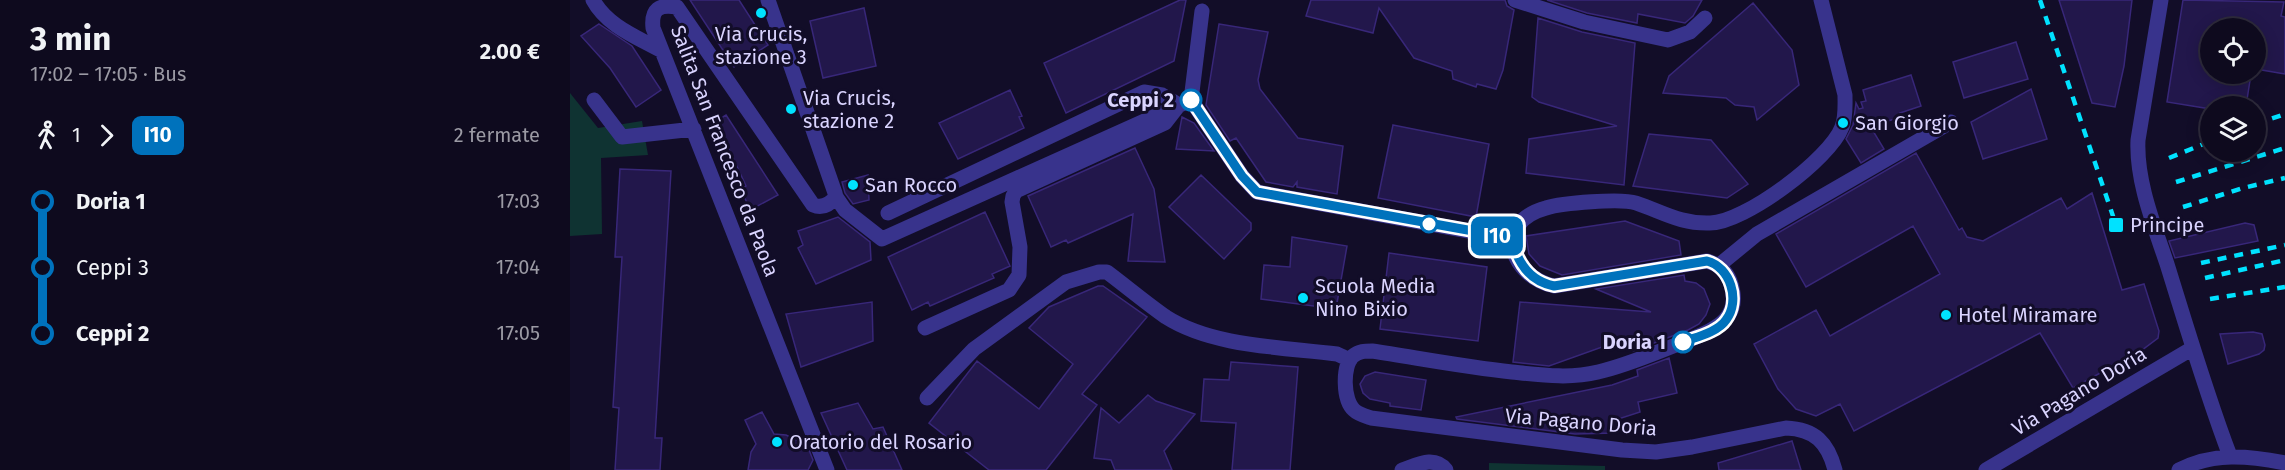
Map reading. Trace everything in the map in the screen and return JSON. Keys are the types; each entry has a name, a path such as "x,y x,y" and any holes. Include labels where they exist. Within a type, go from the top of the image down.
{"street":[{"path":"593,0 600,13 615,25 662,51"},
{"path":"768,0 836,197 845,210 882,238 1185,102"},
{"path":"1515,0 1584,22 1668,39 1690,32 1705,18"},
{"path":"927,398 974,349 1066,282 1099,272 1107,272 1168,318 1200,332 1225,340 1337,354 1350,360 1359,352 1371,351 1494,370 1552,376 1598,372 1701,335 1722,324 1731,310 1732,297 1729,280 1718,266 1707,261 1554,286 1543,284 1527,272 1516,255 1512,238 1516,225 1534,212 1549,207 1611,201 1635,202 1675,219 1690,223 1713,224 1730,220 1761,203 1809,167 1842,127 1845,95 1821,0"},
{"path":"2161,0 2137,157 2149,206 2195,355 2228,449"},
{"name":"Salita San Francesco da Paola","path":"827,470 653,28 652,18 656,10 665,5 678,7 813,205 823,207 836,197"},
{"path":"925,328 1009,290 1019,275 1020,247 1012,202 1016,191 1165,123 1185,102 1202,11"},
{"path":"888,213 1144,92 1162,94 1185,102 1257,192 1512,238"},
{"path":"594,100 621,136 694,129"},
{"path":"1718,266 1757,234 1951,122"},
{"name":"Via Pagano Doria","path":"1986,470 2195,355"},
{"name":"Via Pagano Doria","path":"1350,360 1345,388 1346,398 1355,412 1371,418 1496,435 1656,452 1786,428 1800,428 1820,440 1828,451 1835,470"},
{"path":"2180,470 2228,449 2285,463"},
{"path":"1402,470 1433,461 1441,464 1446,470"}],"green space":[{"path":"570,93 598,128 642,121 648,155 601,158 602,234 570,236"},
{"path":"1489,463 1605,466 1605,470 1489,470"}],"building":[{"path":"690,0 739,0 768,45 734,67"},
{"path":"1180,0 1186,0 1174,61 1066,113 1044,63"},
{"path":"1311,0 1505,0 1507,6 1514,10 1503,70 1496,89 1477,84 1476,87 1453,79 1452,71 1414,58 1379,8 1373,33 1306,16"},
{"path":"1547,0 1702,0 1693,16 1685,23 1638,14 1637,23 1587,13"},
{"path":"2059,0 2132,0 2124,66 2115,107 2092,103"},
{"path":"2183,0 2284,2 2281,16 2285,17 2285,74 2266,71 2266,18 2200,18 2200,84 2249,84 2248,96 2200,96 2200,107 2167,102"},
{"path":"1753,3 1792,50 1799,85 1757,120 1754,107 1735,105 1726,98 1663,93 1669,76"},
{"path":"864,8 876,66 823,78 810,21"},
{"path":"1538,18 1582,32 1635,43 1624,185 1526,173 1529,139 1617,126 1539,102 1532,97"},
{"path":"599,24 632,46 661,90 636,107 610,68 581,36"},
{"path":"1219,24 1268,32 1258,80 1260,89 1298,138 1343,146 1337,194 1297,187 1297,182 1293,187 1266,182 1236,138 1230,141 1206,105"},
{"path":"2016,42 2028,79 1964,98 1953,62"},
{"path":"1911,75 1921,106 1900,113 1902,117 1870,126 1884,149 1861,163 1846,139 1853,125 1856,103 1859,109 1863,108 1861,102 1866,101 1863,90"},
{"path":"2031,89 2047,139 1983,159 1971,122"},
{"path":"1010,90 1022,116 1019,117 1024,128 958,159 939,123"},
{"path":"726,115 778,195 750,210 741,189 746,186 716,121"},
{"path":"1182,117 1194,123 1214,151 1176,149"},
{"path":"1393,125 1489,144 1476,217 1378,198"},
{"path":"1649,134 1711,140 1748,184 1727,198 1633,186"},
{"path":"1135,148 1154,189 1165,262 1128,261 1133,214 1068,243 1066,240 1051,247 1028,196"},
{"path":"1916,153 1959,230 1962,228 1967,237 1983,241 2061,198 2067,209 2092,193 2122,290 2144,284 2159,331 2158,338 2142,350 2073,388 2040,333 1854,431 1840,404 1816,416 1796,409 1778,389 1754,344 1816,310 1830,336 1940,274 1913,226 1806,287 1776,234"},
{"path":"620,169 671,171 655,438 662,438 660,470 615,470 619,408 613,407 622,257 615,257"},
{"path":"868,175 869,200 853,204 845,193 842,182"},
{"path":"1201,175 1251,223 1251,230 1224,259 1169,207"},
{"path":"985,212 1010,266 992,274 994,278 930,306 928,302 912,310 888,257"},
{"path":"838,217 870,242 871,260 816,284 798,248 803,245 798,231"},
{"path":"1625,221 1679,241 1681,255 1562,275 1540,266 1529,254 1526,236"},
{"path":"2245,223 2254,225 2258,241 2175,258 2169,241"},
{"path":"1292,237 1347,246 1336,309 1261,299 1264,265 1290,267"},
{"path":"1389,253 1487,267 1478,341 1380,329"},
{"path":"1684,275 1685,281 1696,283 1704,289 1710,304 1699,324 1688,330 1633,351 1630,337 1549,366 1513,362 1520,302 1651,312 1596,289"},
{"path":"1098,286 1103,286 1147,317 1082,394 1097,405 1046,470 989,470 929,423 977,361 1039,409 1073,364 1029,328 1049,307"},
{"path":"872,302 873,341 801,367 786,314"},
{"path":"2253,332 2262,334 2264,350 2259,354 2228,364 2220,334"},
{"path":"1669,358 1677,393 1638,402 1640,412 1612,421 1614,433 1575,434 1457,419 1456,417 1612,385 1638,376 1637,370"},
{"path":"1231,362 1298,367 1290,470 1232,470 1236,423 1201,421 1204,379 1229,380"},
{"path":"1375,372 1426,380 1421,410 1390,406 1390,403 1370,399 1363,393 1360,384 1365,376"},
{"path":"1148,395 1156,401 1195,414 1164,451 1172,470 1115,470 1111,460 1094,458 1101,408 1119,423"},
{"path":"858,403 873,429 883,427 902,470 847,470 821,413"},
{"name":"Oratorio del Rosario","path":"762,412 774,434 786,435 807,445 813,460 808,470 748,470 751,452 756,444 745,420"},
{"path":"1792,441 1801,470 1719,470 1718,463"}],"railway":[{"path":"2040,0 2116,225"},
{"path":"2266,121 2285,114"},
{"path":"2169,158 2200,145"},
{"path":"2176,182 2285,148"},
{"path":"2183,207 2243,188 2285,178"},
{"path":"2201,263 2285,245"},
{"path":"2205,278 2285,260"},
{"path":"2210,299 2285,287"}],"bus line":[{"name":"I10","path":"1191,100 1242,176 1257,192 1512,238 1516,255 1522,265 1527,272 1543,284 1554,286 1712,262 1723,270 1729,280 1732,297 1731,310 1726,320 1718,327 1683,342"}],"place":[{"name":"Via Crucis, stazione 3","path":"761,13"},
{"name":"Ceppi 2","path":"1191,100"},
{"name":"Via Crucis, stazione 2","path":"791,109"},
{"name":"San Giorgio","path":"1843,123"},
{"name":"San Rocco","path":"853,185"},
{"name":"Principe","path":"2116,225"},
{"name":"Scuola Media Nino Bixio","path":"1303,298"},
{"name":"Hotel Miramare","path":"1946,315"},
{"name":"Doria 1","path":"1683,342"},
{"name":"Oratorio del Rosario","path":"777,442"}]}
